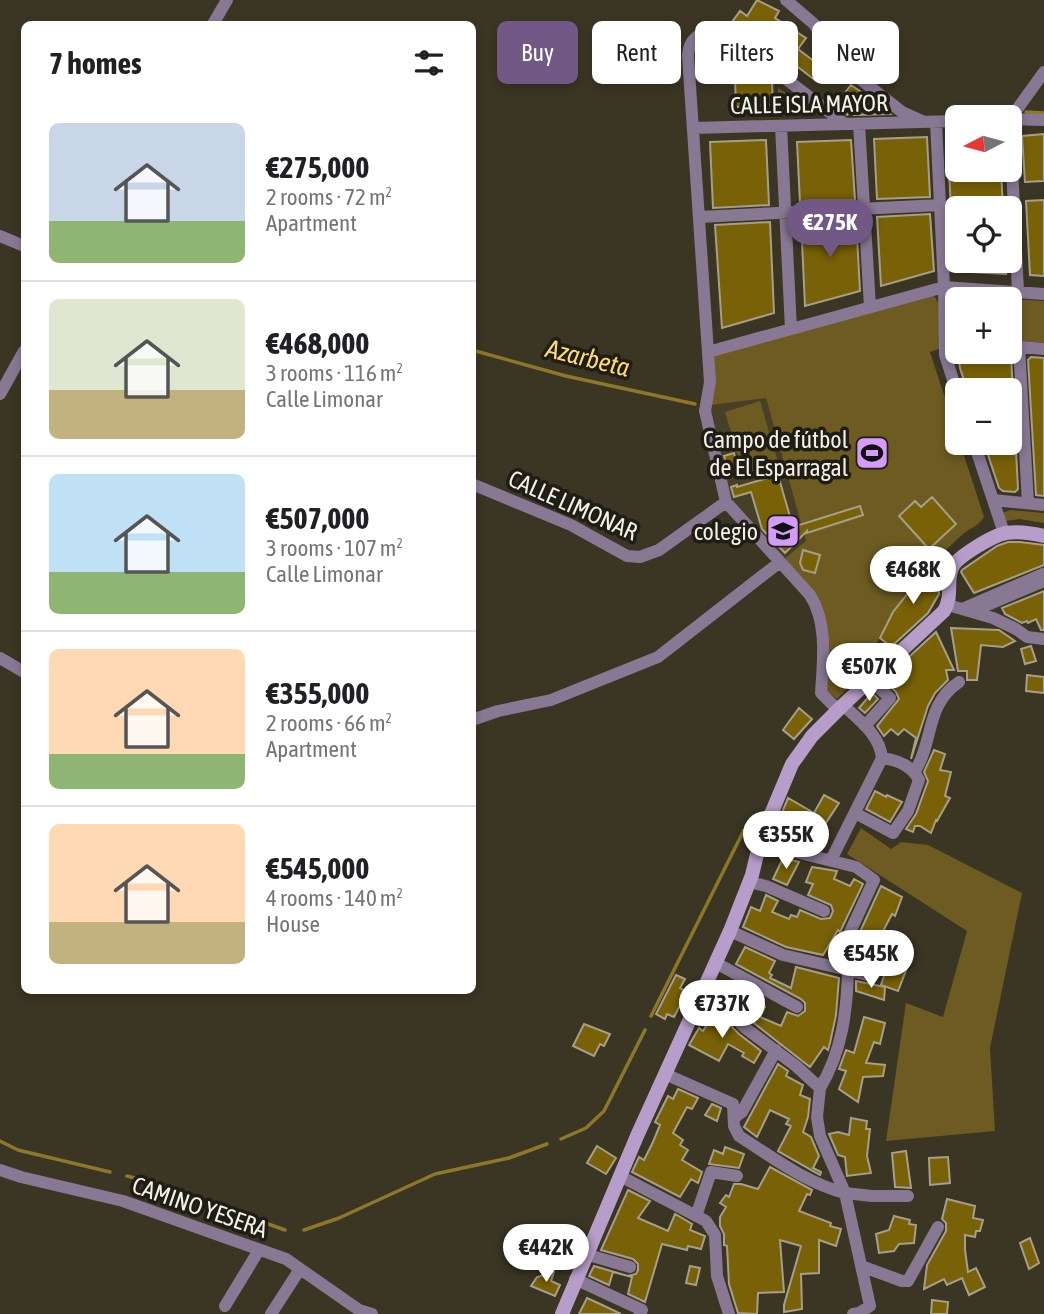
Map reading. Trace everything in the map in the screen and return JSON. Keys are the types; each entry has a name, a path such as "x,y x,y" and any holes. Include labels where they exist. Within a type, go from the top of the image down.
{"main road":[{"path":"562,1314 585,1254 703,995 749,882 761,838 792,764 812,736 902,647 934,622 961,608 954,564 1004,533 1044,536"}],"street":[{"path":"215,21 227,0"},
{"path":"786,0 814,24 836,56 855,75 902,111 931,122 940,205 945,295"},
{"path":"831,860 882,758 881,748 865,726 821,693 823,642 818,611 810,595 726,502 705,407 710,387 688,49 698,36 715,31 728,35 845,124"},
{"path":"1020,105 1044,72"},
{"path":"1022,119 1044,120"},
{"name":"CALLE ISLA MAYOR","path":"693,128 945,121"},
{"path":"859,124 870,307"},
{"path":"781,126 791,329"},
{"path":"1013,182 1018,287"},
{"path":"699,217 940,205"},
{"path":"0,236 21,245"},
{"path":"708,352 944,287"},
{"path":"1022,292 1044,294"},
{"path":"1022,347 1044,349"},
{"path":"0,394 21,359"},
{"path":"1016,364 1028,503"},
{"path":"978,455 1004,533"},
{"name":"CALLE LIMONAR","path":"476,486 571,525 633,558 659,550 726,502"},
{"path":"993,500 1044,505"},
{"path":"476,719 551,700 658,657 780,562"},
{"path":"961,608 1044,572"},
{"path":"961,608 1044,581"},
{"path":"961,608 1016,629 1027,637 1043,638"},
{"path":"0,658 21,670"},
{"path":"865,726 890,698 869,679"},
{"path":"915,771 931,720 942,698 959,682"},
{"path":"855,813 893,834 908,810 919,780 915,771 892,759 882,758"},
{"path":"761,838 784,849 856,867 874,880 844,945 847,1009 832,1067 820,1088 817,1117 820,1136 845,1193 870,1306 859,1314 853,1314"},
{"path":"749,882 766,886 824,911"},
{"path":"730,930 783,955 871,976 878,963"},
{"path":"716,963 797,1007"},
{"path":"703,995 724,1005 744,1027 820,1088"},
{"path":"734,1118 742,1112 776,1051"},
{"path":"665,1074 733,1104 738,1136 828,1189 845,1193 908,1196"},
{"name":"CAMINO YESERA","path":"0,1170 117,1199 286,1259 359,1310 372,1314"},
{"path":"696,1216 711,1172 737,1176"},
{"path":"620,1176 706,1222 715,1235 717,1276 729,1314"},
{"path":"861,1266 902,1281 908,1280 938,1227"},
{"path":"225,1306 259,1250"},
{"path":"585,1254 630,1267"},
{"path":"271,1314 300,1269"},
{"path":"575,1279 642,1310 640,1314"}],"shaded area":[{"path":"778,88 806,106 810,114 778,116"},
{"path":"933,295 937,300 940,313 939,349 930,352 945,398 945,455 964,455 984,517 934,561 915,582 872,652 877,658 837,699 826,690 828,635 784,559 806,541 766,398 711,405 715,389 713,356"},
{"path":"1022,300 1044,301 1044,343 1022,341"},
{"path":"766,397 806,541 784,559 736,508 730,497 708,405"},
{"path":"760,401 780,469 745,479 725,412"},
{"path":"1010,510 1044,513 1044,523 1019,519 1006,521 1003,513"},
{"path":"861,828 891,849 901,842 928,845 1022,893 990,1048 995,1131 886,1141 906,1003 943,1017 967,931 847,854"}],"building":[{"path":"757,0 779,11 775,18 780,21 733,21 740,11 747,16"},
{"path":"798,33 806,38 798,49"},
{"path":"798,49 812,60 812,78 798,67"},
{"path":"735,84 772,84 773,105 736,107"},
{"path":"851,85 890,114 854,115 850,112 847,115 835,105"},
{"path":"1044,134 1044,181 1025,182 1022,136"},
{"path":"927,137 930,197 877,199 874,139"},
{"path":"766,140 769,205 713,208 710,142"},
{"path":"851,140 855,200 800,203 797,142"},
{"path":"950,182 1002,182 1002,196 950,196"},
{"path":"1044,200 1044,276 1030,275 1026,201"},
{"path":"930,214 934,271 881,286 877,217"},
{"path":"856,218 860,291 805,306 801,221"},
{"path":"770,222 774,313 722,328 715,225"},
{"path":"1031,357 1044,358 1044,496 1036,495 1028,360"},
{"path":"960,364 1011,364 1012,378 963,378"},
{"path":"734,453 737,464 727,467 724,456"},
{"path":"988,455 1016,455 1018,489 1015,492 999,488"},
{"path":"778,475 793,527 860,506 863,515 807,531 785,553 762,529 751,492 734,497 731,487"},
{"path":"932,497 956,524 929,549 899,516 915,501 921,507"},
{"path":"1020,542 1044,545 1044,565 974,593 962,570 997,546"},
{"path":"803,550 820,555 815,573 803,570 800,563"},
{"path":"932,563 940,570 939,594 928,613 891,647 880,638 893,612"},
{"path":"1044,591 1044,630 1041,630 1036,619 1022,623 1005,614 1002,608"},
{"path":"951,628 999,630 1015,641 1003,647 981,645 977,680 967,680 967,671 958,671"},
{"path":"936,632 954,670 946,670 948,680 935,693 928,706 911,759 916,738 904,729 898,735 891,729 884,736 877,726 899,699 884,680"},
{"path":"1031,646 1036,661 1025,664 1021,649"},
{"path":"1027,675 1044,677 1044,693 1026,691"},
{"path":"872,693 878,699 865,713 859,708"},
{"path":"799,708 812,719 794,739 783,730"},
{"path":"934,750 945,754 940,770 951,772 945,796 950,798 931,833 920,826 915,826 913,832 906,829 916,814 928,781 924,772"},
{"path":"875,791 902,802 890,822 866,809"},
{"path":"824,795 839,803 810,847 773,834 788,798 814,813"},
{"path":"783,858 799,862 787,885 773,879"},
{"path":"812,867 837,871 834,879 850,886 854,879 863,884 840,932 838,930 823,955 786,947 743,927 751,907 760,911 766,895 778,901 772,912 789,919 791,915 797,917 800,910 821,919 830,918 833,911 831,905 808,895 813,884 806,882"},
{"path":"881,886 902,897 895,916 892,914 881,935 894,941 887,959 883,955 867,952 861,964 853,962 853,947"},
{"path":"745,947 775,961 769,973 772,975 770,978 791,988 796,967 839,978 836,1015 828,1050 824,1047 810,1067 750,1020 724,995 732,981 759,996 765,1007 760,1017 781,1026 787,1012 798,1016 805,1011 805,1003 801,999 736,964"},
{"path":"889,961 907,968 898,991 881,985"},
{"path":"676,975 685,979 680,988 687,992 674,1017 667,1014 665,1019 656,1014"},
{"path":"856,981 885,987 884,1000 856,991"},
{"path":"716,1011 761,1051 754,1063 742,1056 744,1053 728,1044 719,1061 689,1045 699,1028 703,1031"},
{"path":"864,1017 885,1023 880,1044 874,1042 866,1063 885,1065 883,1076 863,1077 858,1102 839,1089 846,1071 839,1069 846,1050 854,1053"},
{"path":"584,1024 610,1034 604,1046 600,1044 594,1056 573,1046"},
{"path":"778,1064 788,1071 786,1076 803,1085 800,1095 810,1099 803,1132 811,1137 819,1156 813,1168 821,1172 820,1175 778,1151 791,1126 786,1124 789,1119 770,1110 757,1137 744,1127"},
{"path":"678,1089 698,1098 692,1109 687,1107 673,1133 683,1140 680,1145 688,1150 682,1160 702,1172 698,1183 691,1179 680,1197 632,1172 639,1157 644,1160 653,1142 660,1125 655,1122 668,1096 673,1099"},
{"path":"712,1104 721,1108 717,1121 705,1115"},
{"path":"851,1118 867,1121 866,1129 870,1129 867,1156 871,1173 847,1176 845,1157 838,1155 829,1134 838,1132 849,1135"},
{"path":"597,1146 616,1158 606,1174 587,1163"},
{"path":"725,1147 744,1154 739,1168 709,1164 714,1150 723,1154"},
{"path":"906,1151 911,1188 895,1187 892,1153"},
{"path":"948,1157 950,1183 930,1185 929,1158"},
{"path":"770,1167 812,1190 810,1195 807,1194 799,1211 841,1229 836,1246 819,1240 819,1273 801,1274 802,1309 784,1312 801,1246 780,1240 784,1292 758,1293 757,1314 738,1313 729,1284 727,1246 724,1245 724,1234 720,1226 720,1217 726,1207 720,1203 726,1195 729,1197 734,1184 758,1189"},
{"path":"628,1190 650,1201 638,1218 668,1231 675,1214 692,1224 690,1230 705,1236 701,1249 688,1246 687,1250 662,1244 645,1302 628,1294 632,1277 628,1276 636,1274 638,1270 638,1264 633,1259 601,1250"},
{"path":"947,1199 975,1206 973,1218 983,1220 975,1237 965,1235 968,1272 976,1268 985,1287 969,1295 962,1278 947,1285 944,1279 924,1289 927,1265 946,1231 946,1223 942,1219"},
{"path":"894,1216 910,1220 909,1224 916,1225 914,1243 899,1244 894,1251 879,1253 876,1234 889,1230"},
{"path":"1030,1238 1039,1263 1029,1269 1020,1243"},
{"path":"594,1266 626,1275 613,1272 609,1285 589,1276"},
{"path":"690,1266 700,1268 696,1285 686,1283"},
{"path":"554,1272 551,1281 560,1285 555,1296 531,1286 537,1277"},
{"path":"587,1298 598,1303 621,1314 579,1314"},
{"path":"932,1300 948,1302 947,1314 931,1314"}],"waterway":[{"path":"1026,112 1044,113"},
{"name":"Azarbeta","path":"476,351 566,376 695,404"},
{"path":"651,1016 744,830"},
{"path":"561,1139 586,1128 604,1111 645,1030"},
{"path":"0,1141 18,1150 110,1172"},
{"path":"304,1230 339,1218 435,1174 509,1158 547,1144"},
{"path":"127,1176 158,1184 285,1230"}],"place":[{"name":"Campo de fútbol de El Esparragal","path":"872,453"},
{"name":"colegio","path":"783,531"}]}
